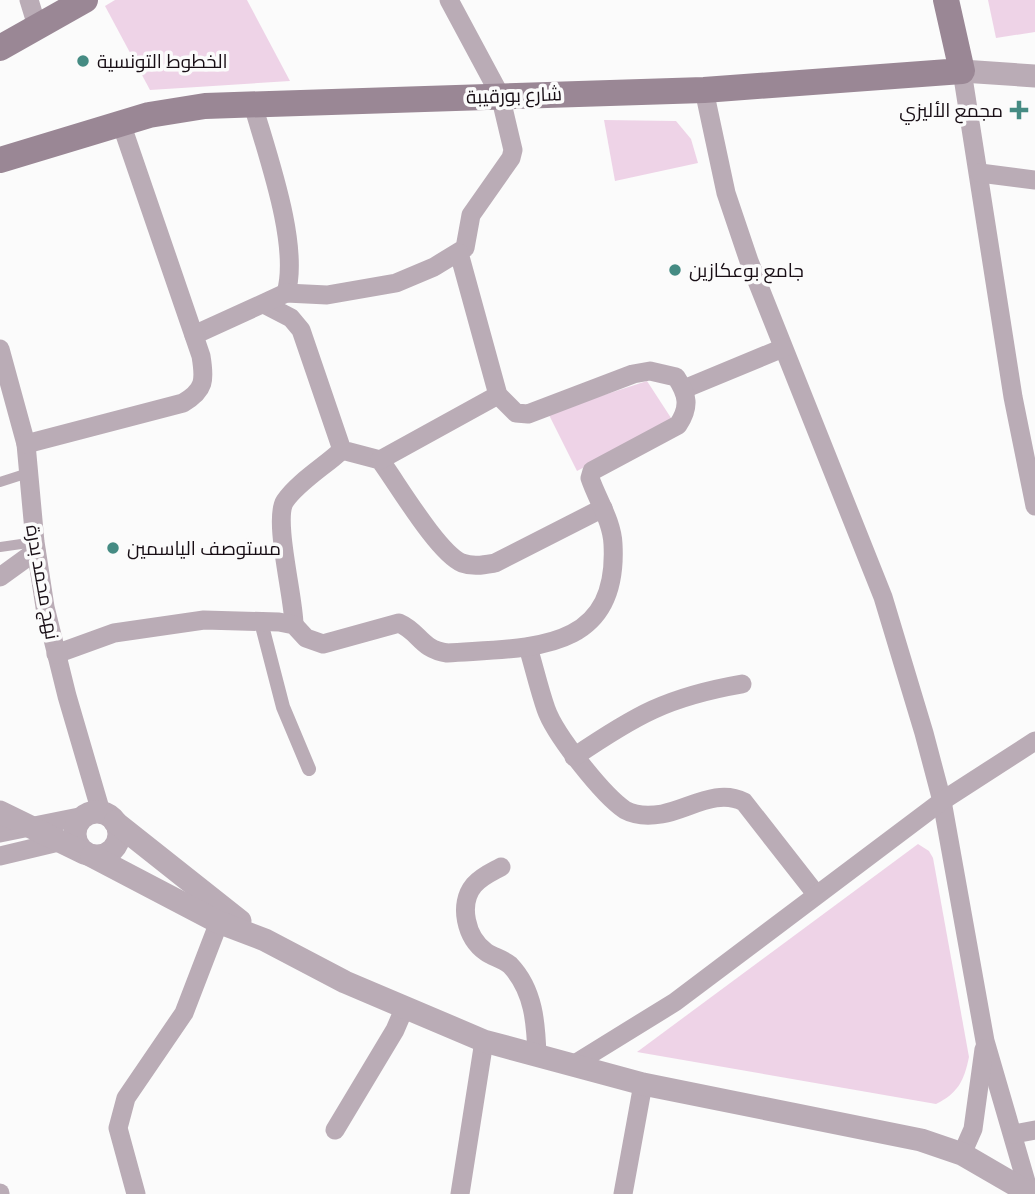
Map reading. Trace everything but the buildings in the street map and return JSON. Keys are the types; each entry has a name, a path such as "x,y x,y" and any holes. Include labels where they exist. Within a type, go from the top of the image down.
{"main road":[{"path":"0,48 85,0"},
{"path":"946,0 962,71"},
{"name":"شارع بورقيبة","path":"0,160 121,122 205,106 704,90 962,71"}],"street":[{"path":"29,0 37,26"},
{"path":"194,335 286,293 327,295 396,283 459,253 467,244 471,215 511,158 512,138 500,95 449,0"},
{"path":"1035,76 962,71 980,173 1007,361 1035,506"},
{"path":"704,90 726,193 783,348 883,597 942,801 985,1041 1030,1193"},
{"path":"253,105 289,251 291,276 286,293"},
{"path":"26,444 183,402 197,394 205,379 194,335 121,122"},
{"path":"980,173 1035,180"},
{"path":"56,654 114,633 204,620 294,625 306,638 323,643 399,622 410,627 421,643 433,651 447,653 528,647 569,636 596,619 608,587 613,543 603,508 590,478 592,471 678,425 686,413 684,389 676,377 664,373 633,374 528,414 516,413 498,395 459,253"},
{"path":"264,304 291,318 301,330 342,450"},
{"path":"684,389 783,348"},
{"name":"نهج محمد بدرة","path":"0,349 26,444 35,547 56,654 100,817"},
{"path":"380,460 498,395"},
{"path":"342,450 380,460 441,546 460,562 475,566 495,563 603,508"},
{"path":"294,625 294,605 280,525 281,508 288,497 342,450"},
{"path":"0,577 35,547"},
{"path":"261,622 283,708 309,769"},
{"path":"528,647 546,711 574,757 625,810 642,816 662,814 719,797 744,802 816,894"},
{"path":"574,757 635,716 666,702 742,684"},
{"path":"573,1065 676,1002 942,801 1035,741"},
{"path":"0,812 101,857 115,847 119,839 100,817"},
{"path":"78,847 75,830 100,817"},
{"path":"0,833 29,826 100,817 221,916"},
{"path":"0,856 78,847 404,1009 484,1041 643,1084 824,1118 921,1140 962,1154 1030,1193"},
{"path":"501,867 473,886 466,900 466,920 473,938 485,952 510,965 526,991 534,1009 537,1056"},
{"path":"136,1194 118,1128 118,1118 126,1098 184,1013 221,916"},
{"path":"335,1130 395,1030 404,1009"},
{"path":"460,1194 484,1041"},
{"path":"962,1154 973,1129 985,1041"},
{"path":"624,1194 643,1084"},
{"path":"1014,1134 1035,1130"}],"lane":[{"path":"0,482 28,473"},
{"path":"0,547 35,547"}],"shaded area":[{"path":"115,0 247,0 290,81 150,90 105,6"},
{"path":"988,0 1035,0 1035,32 996,38"},
{"path":"604,120 676,121 691,139 698,163 615,181"},
{"path":"647,381 673,421 577,471 548,413"},
{"path":"918,844 929,851 933,858 969,1057 962,1080 950,1095 936,1104 637,1052"}],"place":[{"name":"الخطوط التونسية","path":"83,61"},
{"name":"مجمع الأليزي","path":"1019,110"},
{"name":"جامع بوعكازين","path":"675,270"},
{"name":"مستوصف الياسمين","path":"113,548"}]}
